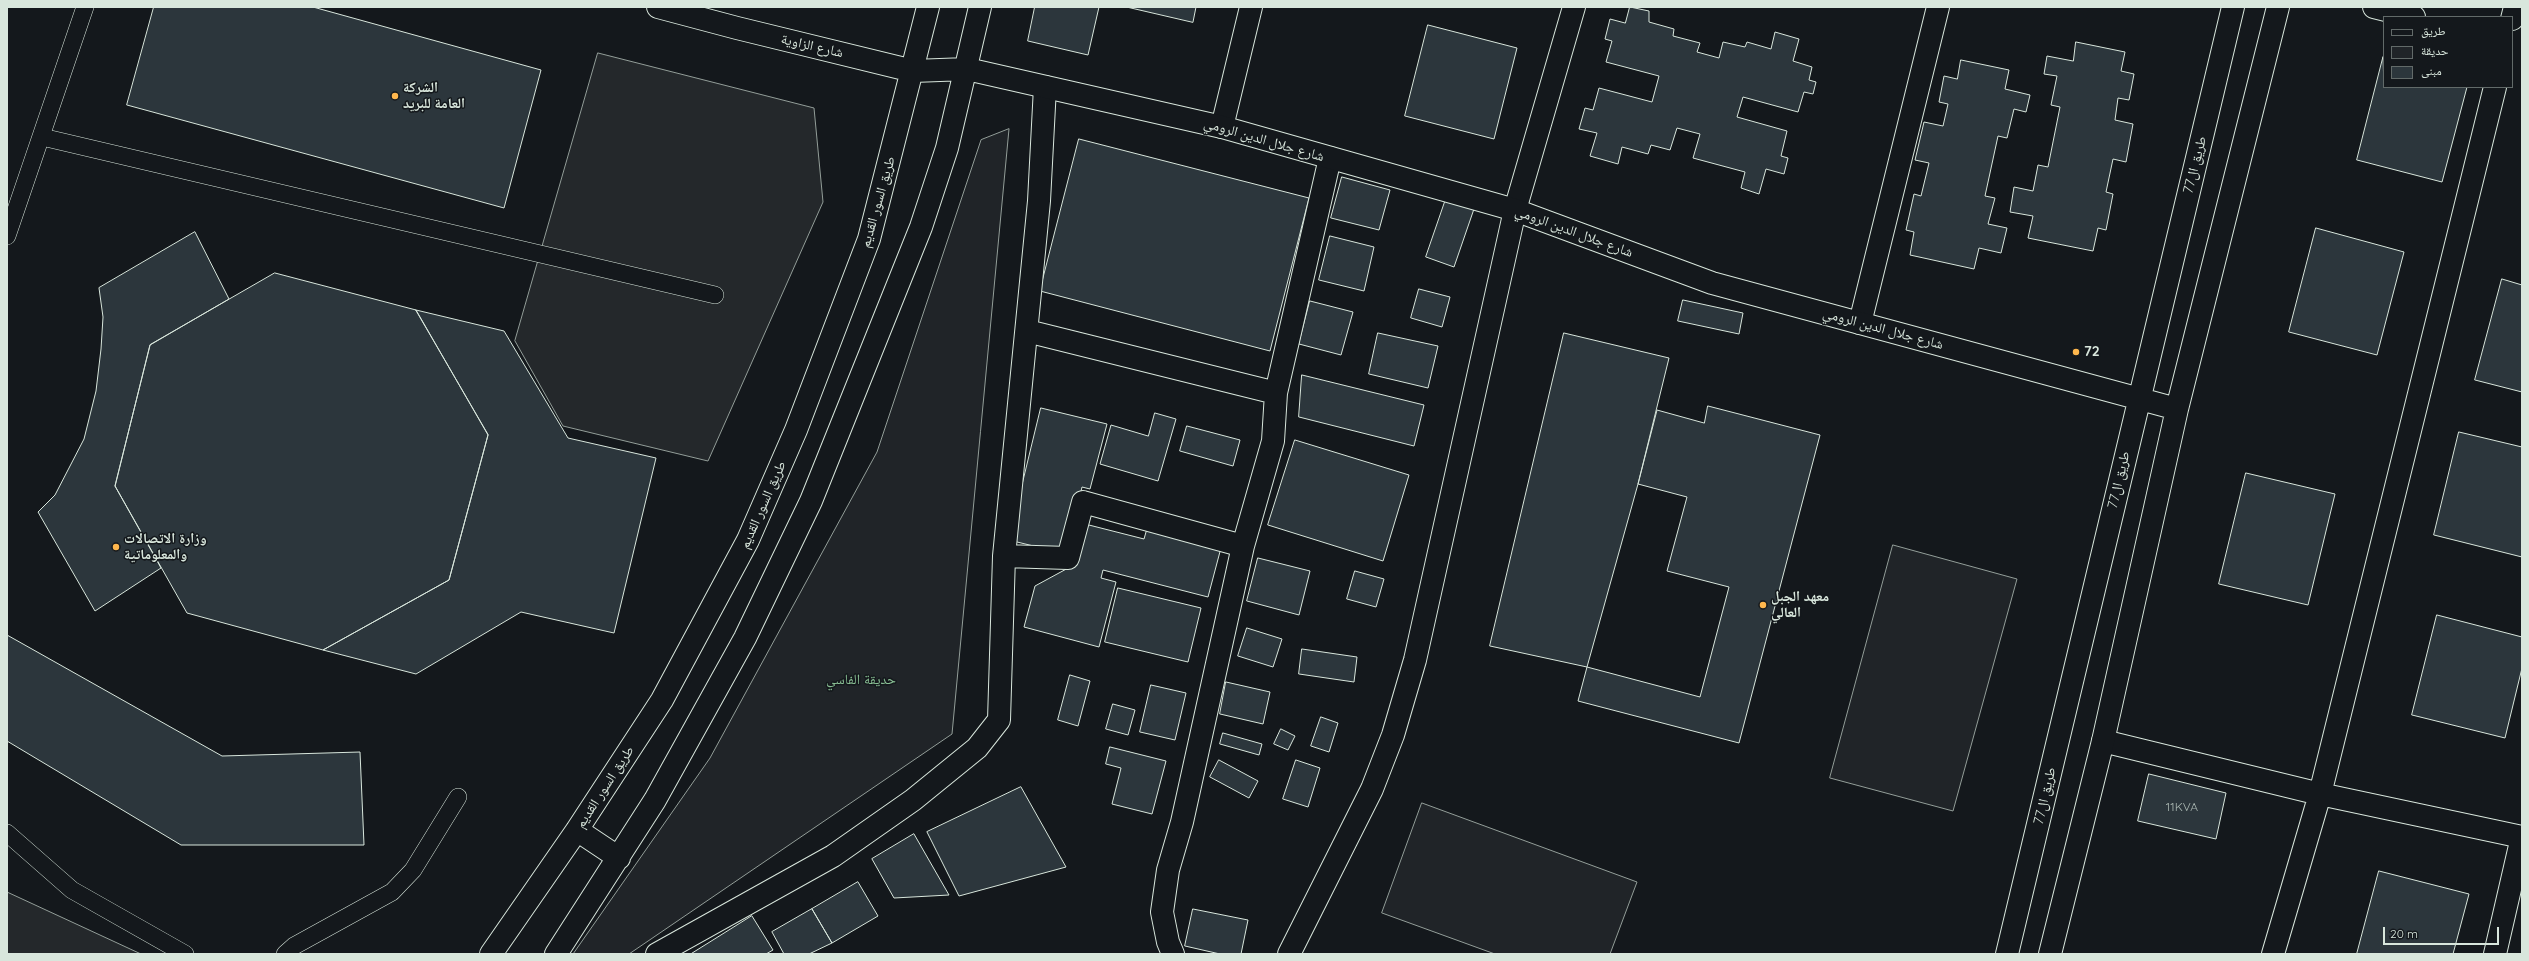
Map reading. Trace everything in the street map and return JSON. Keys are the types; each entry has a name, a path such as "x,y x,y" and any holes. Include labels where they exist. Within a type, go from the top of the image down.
{"main road":[{"name":"شارع الزاوية","path":"658,7 736,28 913,71 967,69"},
{"name":"طريق السور القديم","path":"491,954 577,830 662,700 748,540 796,430 869,240 928,7"},
{"path":"556,954 655,800 745,638 811,501 921,227 947,148 967,69 980,7"},
{"path":"1222,127 1251,7"},
{"path":"1289,954 1372,789 1393,736 1415,660 1515,210 1574,7"},
{"path":"1860,323 1938,7"},
{"name":"طريق ال77","path":"2007,954 2138,398 2233,7"},
{"path":"2050,954 2102,741 2177,409 2278,7"},
{"path":"2374,7 2410,16"},
{"name":"شارع جلال الدين الرومي","path":"967,69 1222,127 1515,210 1712,283 2177,409"},
{"path":"661,953 833,856 913,800 977,748 999,720 1004,556 1027,331 1044,140 1045,86"},
{"path":"2272,954 2320,794 2495,88"},
{"path":"1174,954 1168,942 1162,912 1168,870 1182,822 1243,546 1273,441 1276,393 1330,158"},
{"path":"1027,331 1276,393"},
{"path":"1004,556 1068,558 1083,502 1243,546"},
{"path":"2102,741 2320,794 2522,837 2518,869 2495,954"},
{"path":"577,830 619,858"}],"lane":[{"path":"7,236 42,137 85,7"},
{"path":"42,137 715,295"},
{"path":"285,954 294,946 392,892 413,870 458,797"},
{"path":"7,833 72,890 185,954"}],"green space":[{"name":"حديقة الفاسي","path":"1009,129 952,734 629,954 573,954 710,758 877,452 981,140"},
{"path":"1893,545 2017,579 1953,811 1830,778"},
{"path":"1422,803 1637,882 1610,954 1495,954 1382,913"}],"shaded area":[{"path":"598,53 814,108 823,202 708,461 563,426 515,341"},
{"path":"7,892 141,954 7,954"}],"building":[{"path":"154,7 313,7 541,70 504,208 127,105"},
{"path":"1035,7 1099,7 1088,55 1028,41"},
{"path":"1127,7 1196,7 1193,22"},
{"path":"1630,7 1649,11 1649,22 1674,29 1673,36 1700,43 1697,52 1719,58 1723,42 1745,47 1747,42 1771,49 1775,32 1799,39 1793,61 1812,67 1809,80 1816,82 1813,94 1804,92 1798,112 1743,97 1737,117 1787,131 1781,156 1788,158 1784,174 1766,169 1759,194 1741,188 1745,172 1693,158 1700,134 1677,128 1670,150 1651,145 1648,154 1622,147 1618,164 1590,156 1597,133 1579,129 1585,108 1593,110 1599,88 1652,102 1659,76 1606,62 1612,41 1605,39 1610,19 1625,23"},
{"path":"1428,25 1517,48 1494,139 1405,116"},
{"path":"2076,42 2125,52 2121,71 2134,74 2129,100 2118,98 2115,120 2133,124 2126,162 2113,159 2106,192 2113,194 2106,230 2098,228 2093,251 2028,238 2033,216 2010,212 2014,187 2033,191 2038,165 2048,167 2060,107 2051,105 2057,76 2044,74 2047,56 2073,61"},
{"path":"2383,57 2383,88 2467,88 2442,182 2357,160"},
{"path":"1961,60 2009,70 2005,89 2030,95 2026,112 2014,109 2007,138 1998,136 1985,196 1995,198 1988,224 2007,228 2001,253 1979,248 1974,269 1910,255 1914,232 1906,230 1914,194 1921,196 1929,163 1915,160 1924,122 1943,126 1948,104 1939,102 1944,76 1957,79"},
{"path":"1079,139 1309,198 1270,351 1040,291"},
{"path":"1342,177 1390,190 1379,230 1331,218"},
{"path":"1447,196 1475,206 1454,267 1426,257"},
{"path":"2316,228 2404,252 2377,355 2289,332"},
{"path":"195,232 229,299 150,345 115,486 161,568 95,611 38,512 55,495 84,439 96,391 101,349 103,317 99,288"},
{"path":"1330,236 1374,247 1364,291 1319,280"},
{"path":"275,273 416,310 488,435 449,580 323,650 187,613 115,486 150,345"},
{"path":"2502,279 2522,285 2522,392 2475,380"},
{"path":"1419,289 1450,297 1442,327 1411,318"},
{"path":"1683,300 1743,313 1739,334 1678,321"},
{"path":"1310,301 1353,312 1341,355 1299,344"},
{"path":"416,310 504,331 568,438 656,458 614,633 521,612 416,674 323,650 449,580 488,435"},
{"path":"1378,333 1438,346 1428,388 1369,374"},
{"path":"1564,333 1669,358 1638,484 1587,667 1490,646"},
{"path":"1302,375 1424,405 1414,446 1299,417"},
{"path":"1708,406 1820,435 1739,743 1578,701 1587,667 1700,697 1729,587 1667,571 1687,497 1638,484 1657,410 1704,423"},
{"path":"1041,408 1107,424 1090,489 1082,487 1066,554 1009,540"},
{"path":"1155,413 1176,419 1158,481 1100,464 1111,425 1148,436"},
{"path":"1187,426 1240,440 1233,466 1180,451"},
{"path":"2459,432 2522,447 2522,557 2434,535"},
{"path":"1295,440 1409,475 1383,561 1268,525"},
{"path":"2246,473 2335,494 2308,605 2219,584"},
{"path":"1081,523 1144,539 1148,525 1222,544 1208,597 1103,570 1101,578 1116,582 1099,647 1024,627 1035,586 1070,567"},
{"path":"1258,558 1310,571 1299,615 1247,601"},
{"path":"1355,571 1384,579 1376,607 1347,599"},
{"path":"1118,588 1201,608 1188,662 1105,642"},
{"path":"2437,615 2522,637 2522,668 2505,738 2412,715"},
{"path":"1247,628 1282,639 1273,667 1238,656"},
{"path":"7,635 222,756 360,752 364,845 181,845 7,741"},
{"path":"1302,649 1357,657 1354,682 1299,674"},
{"path":"1070,675 1090,681 1078,726 1058,720"},
{"path":"1226,682 1270,692 1263,724 1220,714"},
{"path":"1151,685 1186,693 1175,740 1140,732"},
{"path":"1113,704 1135,710 1128,735 1106,729"},
{"path":"1321,717 1338,723 1329,752 1311,746"},
{"path":"1281,729 1295,736 1288,750 1274,744"},
{"path":"1223,733 1262,744 1259,755 1220,744"},
{"path":"1110,747 1166,761 1152,814 1112,804 1121,768 1106,764"},
{"path":"1219,760 1258,781 1249,798 1210,777"},
{"path":"1296,760 1320,768 1308,807 1283,799"},
{"path":"2149,774 2226,793 2216,839 2138,821"},
{"path":"1021,787 1066,867 959,896 927,832"},
{"path":"914,834 949,895 894,898 872,859"},
{"path":"2379,871 2469,894 2453,954 2357,954"},
{"path":"858,882 878,916 832,943 812,909"},
{"path":"812,909 832,943 809,954 784,954 772,932"},
{"path":"1193,909 1248,920 1241,954 1220,954 1185,946"},
{"path":"752,916 773,950 766,954 691,954"}],"place":[{"name":"الشركة العامة للبريد","path":"395,96"},
{"name":"72","path":"2076,352"},
{"name":"وزارة الاتصالات والمعلوماتية","path":"116,547"},
{"name":"معهد الجبل العالي","path":"1763,605"}]}
